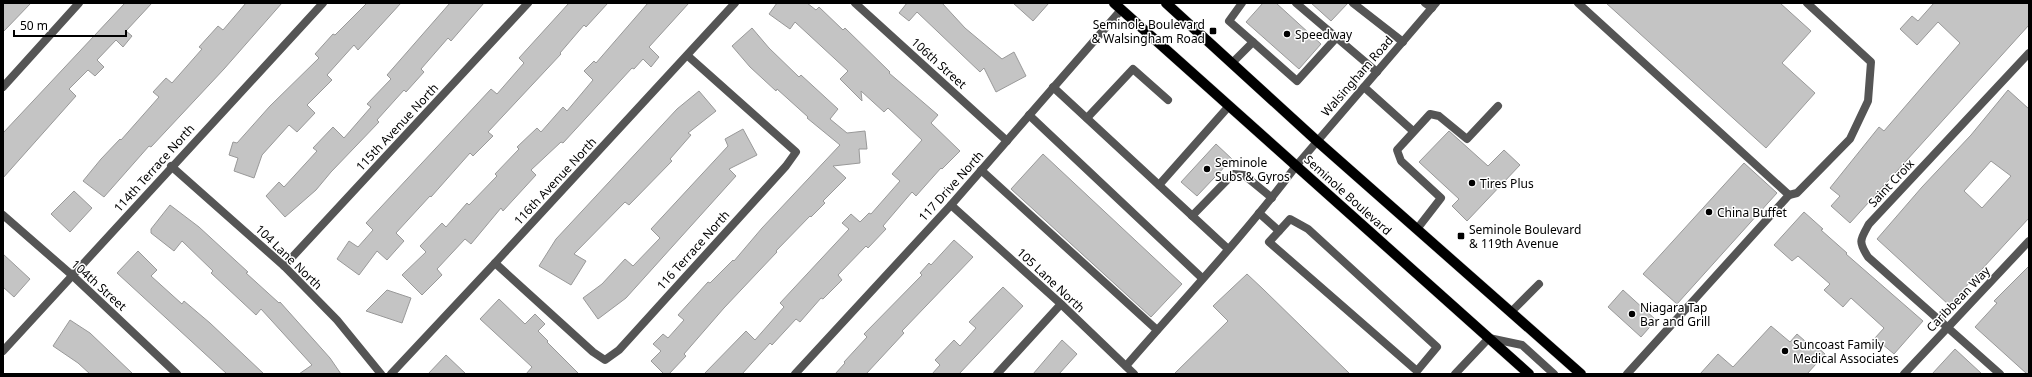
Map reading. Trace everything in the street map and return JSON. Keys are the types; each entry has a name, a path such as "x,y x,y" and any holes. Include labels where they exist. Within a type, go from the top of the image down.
{"main road":[{"name":"Seminole Boulevard","path":"1166,3 1317,141 1581,374"},
{"name":"Seminole Boulevard","path":"1118,6 1529,374"}],"street":[{"path":"3,87 79,3"},
{"name":"114th Terrace North","path":"3,351 73,276 171,166 323,3"},
{"name":"115th Avenue North","path":"284,266 528,3"},
{"name":"116th Avenue North","path":"391,374 688,56 735,3"},
{"name":"106th Street","path":"855,3 1007,140"},
{"path":"1242,3 1229,21 1298,81 1337,38"},
{"path":"1296,3 1377,72"},
{"path":"1353,3 1403,42"},
{"path":"1578,3 1789,195"},
{"path":"1627,374 1789,195 1798,193 1850,139 1868,101 1871,62 1807,3"},
{"name":"Walsingham Road","path":"1126,366 1272,198 1296,166 1403,42 1431,5"},
{"name":"117 Drive North","path":"795,374 951,205 1030,115 1118,6"},
{"path":"1232,63 1253,42"},
{"name":"Saint Croix","path":"1947,328 1868,257 1860,244 1860,239 1869,224 2029,53"},
{"name":"116 Terrace North","path":"496,263 593,352 605,360 619,350 786,166 796,152 781,137 688,56"},
{"path":"1086,118 1133,69 1168,100"},
{"path":"1364,87 1413,131"},
{"path":"1053,88 1228,249"},
{"path":"1159,185 1229,106"},
{"path":"1417,229 1441,198 1401,162 1397,150 1430,114 1439,116 1467,139 1498,106"},
{"path":"1030,115 1202,278"},
{"name":"104 Lane North","path":"171,166 284,266 337,320 381,374"},
{"path":"981,170 1157,330"},
{"path":"1192,216 1233,174 1244,175 1272,198"},
{"name":"105 Lane North","path":"951,205 1061,304 1134,374"},
{"path":"1259,213 1279,231"},
{"name":"104th Street","path":"3,214 73,276 177,374"},
{"path":"1290,219 1308,229 1437,347 1417,373 1269,242 1290,219"},
{"name":"Caribbean Way","path":"1904,374 2029,241"},
{"path":"1511,312 1539,284"},
{"path":"997,374 1061,304"},
{"path":"1947,328 2000,374"},
{"path":"1455,374 1489,338 1522,345 1554,374"}],"building":[{"path":"3,3 31,3 3,32"},
{"path":"125,3 152,3 126,31 132,36 123,47 116,40 97,60 104,67 95,76 88,70 69,89 76,96 3,178 3,133"},
{"path":"246,3 282,3 224,69 151,147 149,146 104,197 83,181 101,159 120,139 121,140 159,97 153,92 166,78 172,83 202,49 199,47 218,26 223,30"},
{"path":"367,3 401,3 358,50 354,45 327,75 332,80 307,105 315,113 297,132 289,125 262,155 254,178 234,171 238,158 229,155 233,142 237,143 270,106 319,58 315,54 333,34 335,35"},
{"path":"450,3 484,3 451,41 448,38 421,69 424,72 406,92 404,90 377,120 379,122 331,172 316,190 285,217 266,196 279,182 284,187 317,151 313,148 333,127 344,138 371,107 367,104 391,79 387,75"},
{"path":"569,3 608,3 586,27 584,25 560,53 561,54 488,132 493,136 473,156 470,153 431,197 430,196 396,233 404,241 387,260 377,251 359,275 337,259 349,241 358,247 373,230 366,223 491,89 497,94 524,63 519,58"},
{"path":"648,3 689,3 649,47 659,57 651,67 643,59 634,69 632,68 563,143 561,142 531,170 536,175 503,211 501,208 471,244 465,239 437,269 442,275 422,295 402,275 426,252 420,246 442,223 446,227 467,203 469,205 497,176 495,174 519,149 517,147 537,128 541,132 563,107 567,111 593,80 584,71 594,61 596,63"},
{"path":"777,3 807,3 816,10 819,7 843,30 845,28 890,72 889,73 938,115 931,123 960,151 942,169 941,168 916,196 912,192 883,226 886,229 868,248 866,246 838,275 842,280 823,299 821,298 800,322 796,319 772,345 770,343 742,374 704,374 746,331 755,340 784,307 780,303 849,229 842,223 851,214 860,222 869,213 871,214 900,181 892,174 922,140 888,108 884,112 861,91 862,101 840,79 848,71 795,22 790,29 769,14"},
{"path":"907,3 942,3 965,28 1002,59 1014,52 1026,76 996,92 984,68 980,72 917,12 909,21 899,13"},
{"path":"1013,3 1049,3 1033,21"},
{"path":"1263,3 1276,3 1321,44 1299,69 1246,22"},
{"path":"1311,3 1348,3 1331,21"},
{"path":"1606,3 1780,3 1811,31 1782,63 1815,93 1766,148"},
{"path":"1934,3 2029,3 2029,25 1850,223 1831,206 1840,196 1830,188 1879,127 1884,131 1960,43 1938,22 1917,45 1900,29 1912,16 1918,21"},
{"path":"752,28 769,48 799,77 801,75 838,109 830,119 847,133 865,131 867,149 859,149 860,163 833,166 846,178 823,201 825,203 811,217 810,216 776,251 777,252 724,308 684,354 686,356 669,374 664,374 651,361 661,351 653,344 663,334 668,338 684,320 678,315 708,282 710,283 733,260 734,261 762,228 840,145 807,118 808,117 777,89 776,91 750,67 732,46"},
{"path":"2008,90 2029,109 2029,218 1949,305 1877,239 1922,187 1971,135","holes":["1991,161 2011,176 1982,208 1964,191"]},
{"path":"699,91 716,111 688,133 691,135 670,159 672,161 629,205 625,202 574,254 586,261 571,285 539,266 556,239 677,109"},
{"path":"743,129 757,155 729,169 736,176 626,298 598,319 583,298 602,284 625,259 633,266 660,238 651,229 728,146 725,139"},
{"name":"Tires Plus","path":"1449,131 1488,166 1504,150 1520,165 1467,221 1452,206 1459,199 1419,162"},
{"path":"1216,144 1232,159 1197,196 1181,182"},
{"path":"1043,154 1182,284 1151,317 1011,189"},
{"path":"1744,163 1777,193 1677,304 1643,274"},
{"path":"74,191 92,208 70,232 51,214"},
{"path":"170,205 199,227 248,272 246,273 279,303 280,302 330,358 341,374 299,374 312,365 261,309 256,315 211,273 213,271 182,241 174,251 151,233 151,229"},
{"path":"1804,212 1823,229 1821,230 1847,253 1846,254 1923,321 1894,354 1875,338 1884,328 1851,298 1843,307 1824,290 1830,284 1798,256 1792,261 1774,245"},
{"path":"954,240 973,257 902,331 904,333 866,374 835,374 867,337 864,334 922,275 920,273 929,263 931,265"},
{"path":"138,251 157,270 151,276 182,304 184,301 210,323 264,374 227,374 117,273"},
{"path":"3,254 30,279 14,297 3,287"},
{"path":"2029,266 2029,374 2027,374 1975,327 1997,303 1994,301"},
{"path":"1247,274 1350,374 1174,374 1228,321 1213,306"},
{"path":"1003,287 1023,306 959,374 932,374 940,365 935,360 954,340 960,346 976,328 969,322"},
{"path":"387,290 411,298 402,323 366,311"},
{"name":"Niagara Tap Bar and Grill","path":"1623,290 1656,320 1641,337 1608,307"},
{"path":"499,299 525,324 535,314 545,324 538,331 579,374 526,374 532,367 480,319"},
{"path":"70,320 90,333 133,374 90,374 78,363 53,346"},
{"name":"Suncoast Family Medical Associates","path":"1771,326 1790,342 1797,334 1813,348 1816,346 1825,354 1807,374 1700,374 1718,354 1733,367"},
{"path":"1062,340 1077,354 1059,374 1033,374"},
{"path":"1955,349 1982,374 1932,374"},
{"path":"446,355 466,374 428,374"}],"place":[{"name":"Seminole Boulevard & Walsingham Road","path":"1213,31"},
{"name":"Speedway","path":"1287,34"},
{"name":"Seminole Subs & Gyros","path":"1207,169"},
{"name":"Tires Plus","path":"1472,183"},
{"name":"China Buffet","path":"1709,212"},
{"name":"Seminole Boulevard & 119th Avenue","path":"1461,236"},
{"name":"Niagara Tap Bar and Grill","path":"1632,314"},
{"name":"Suncoast Family Medical Associates","path":"1785,351"}]}
